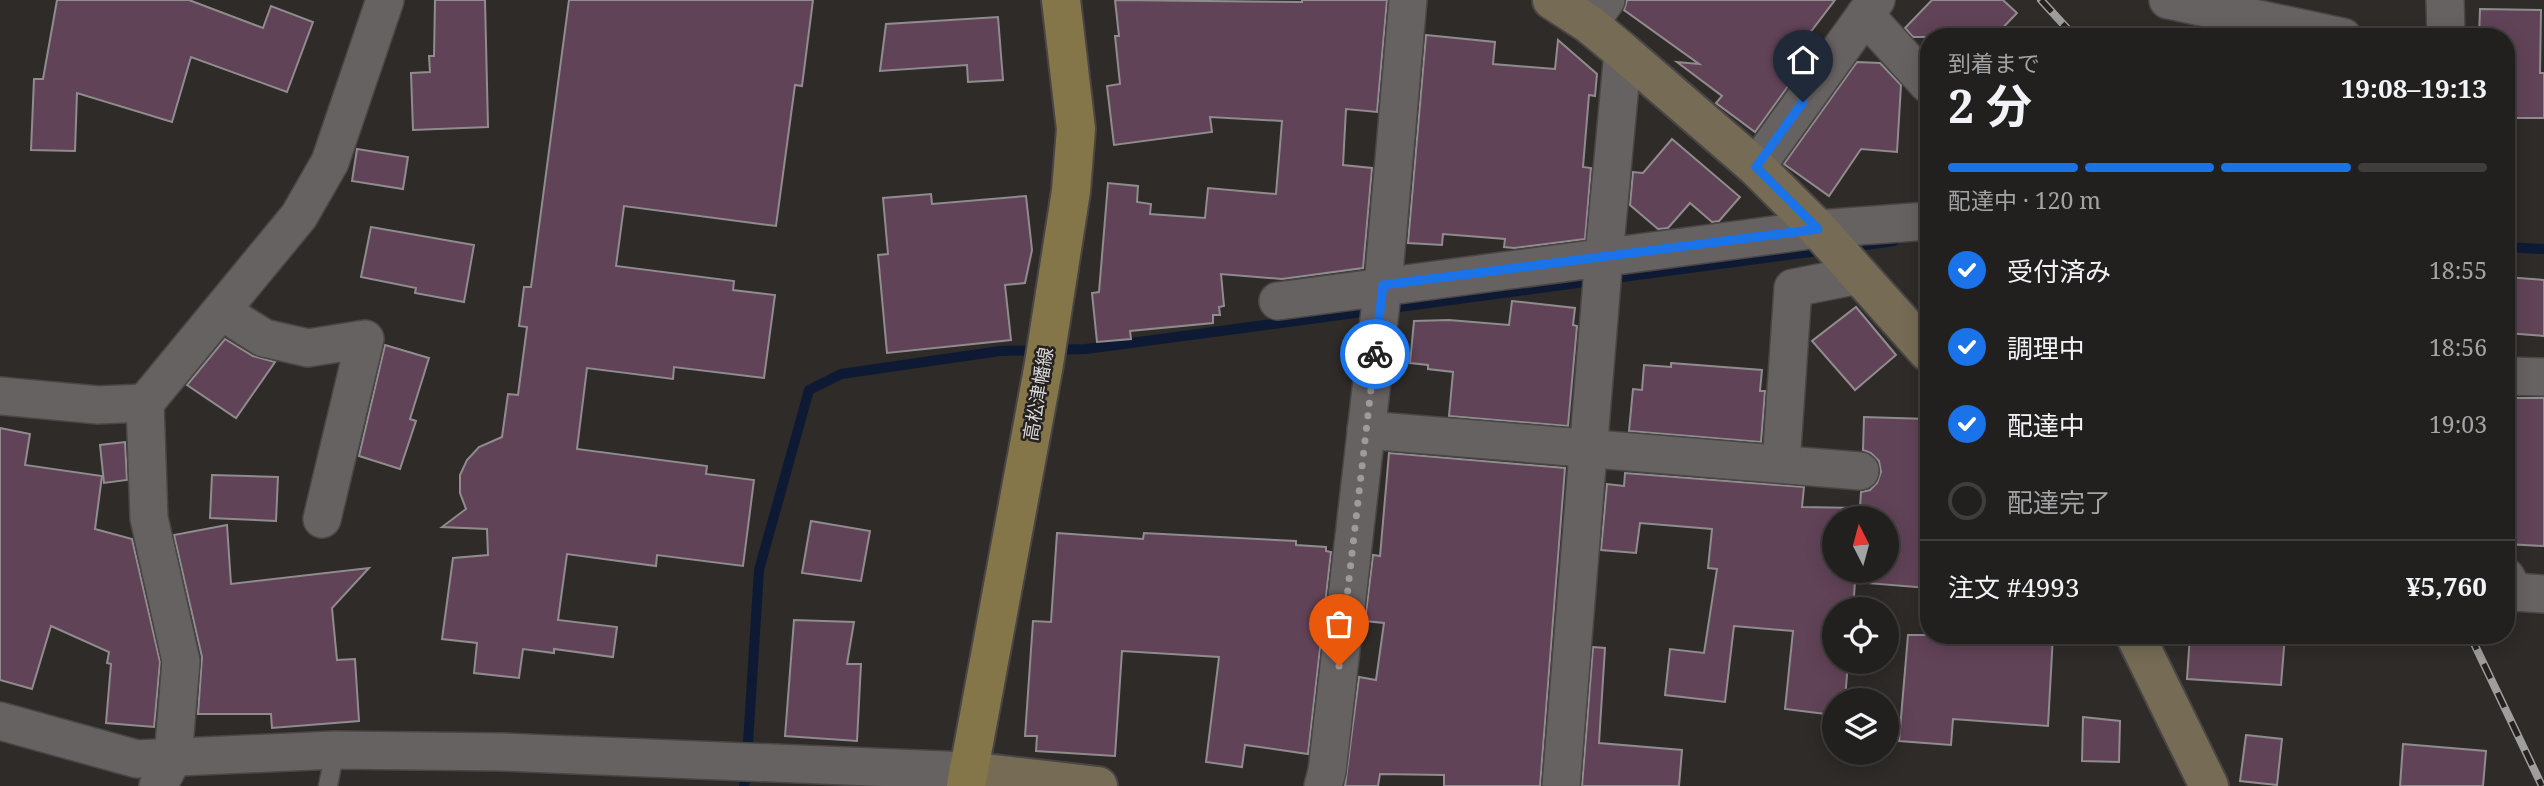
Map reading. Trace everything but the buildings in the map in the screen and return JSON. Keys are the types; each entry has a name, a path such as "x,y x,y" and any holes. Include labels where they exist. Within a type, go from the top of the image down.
{"main road":[{"name":"高松津幡線","path":"967,778 1046,351 1071,191 1076,129 1061,0"}],"street":[{"path":"166,772 181,661 149,518 145,403 299,216 330,162 385,0"},
{"path":"1323,786 1327,771 1381,302 1408,0"},
{"path":"1552,0 1597,12 1623,52 1756,167 1839,252 1920,343"},
{"path":"2168,0 2300,28"},
{"path":"2445,0 2446,28"},
{"path":"1756,167 1871,8 1920,73"},
{"path":"1561,786 1602,272 1623,52"},
{"path":"1278,301 1381,302 1602,272 1839,252 1920,224"},
{"path":"1781,464 1793,288 1839,252"},
{"path":"221,311 264,338 308,348 365,339 322,519"},
{"path":"2515,376 2544,377"},
{"path":"0,396 99,405 145,403"},
{"path":"1366,430 1860,471"},
{"path":"2515,592 2544,594"},
{"path":"2139,644 2209,786"},
{"path":"0,721 137,759 166,772 335,750 503,752 856,776 967,778 1098,786"}],"lane":[{"path":"328,786 335,750"}],"waterway":[{"path":"1844,248 1894,241"},
{"path":"2515,247 2544,249"},
{"path":"748,743 759,570 809,390 841,374 1000,351 1086,349 1825,250"},
{"path":"744,786 745,781"}],"railway":[{"path":"2041,0 2067,28"},
{"path":"2474,644 2542,786"}],"way so far":[{"path":"1339,666 1375,354"}],"route":[{"path":"1375,354 1383,285 1818,229 1756,167 1803,102"}]}
